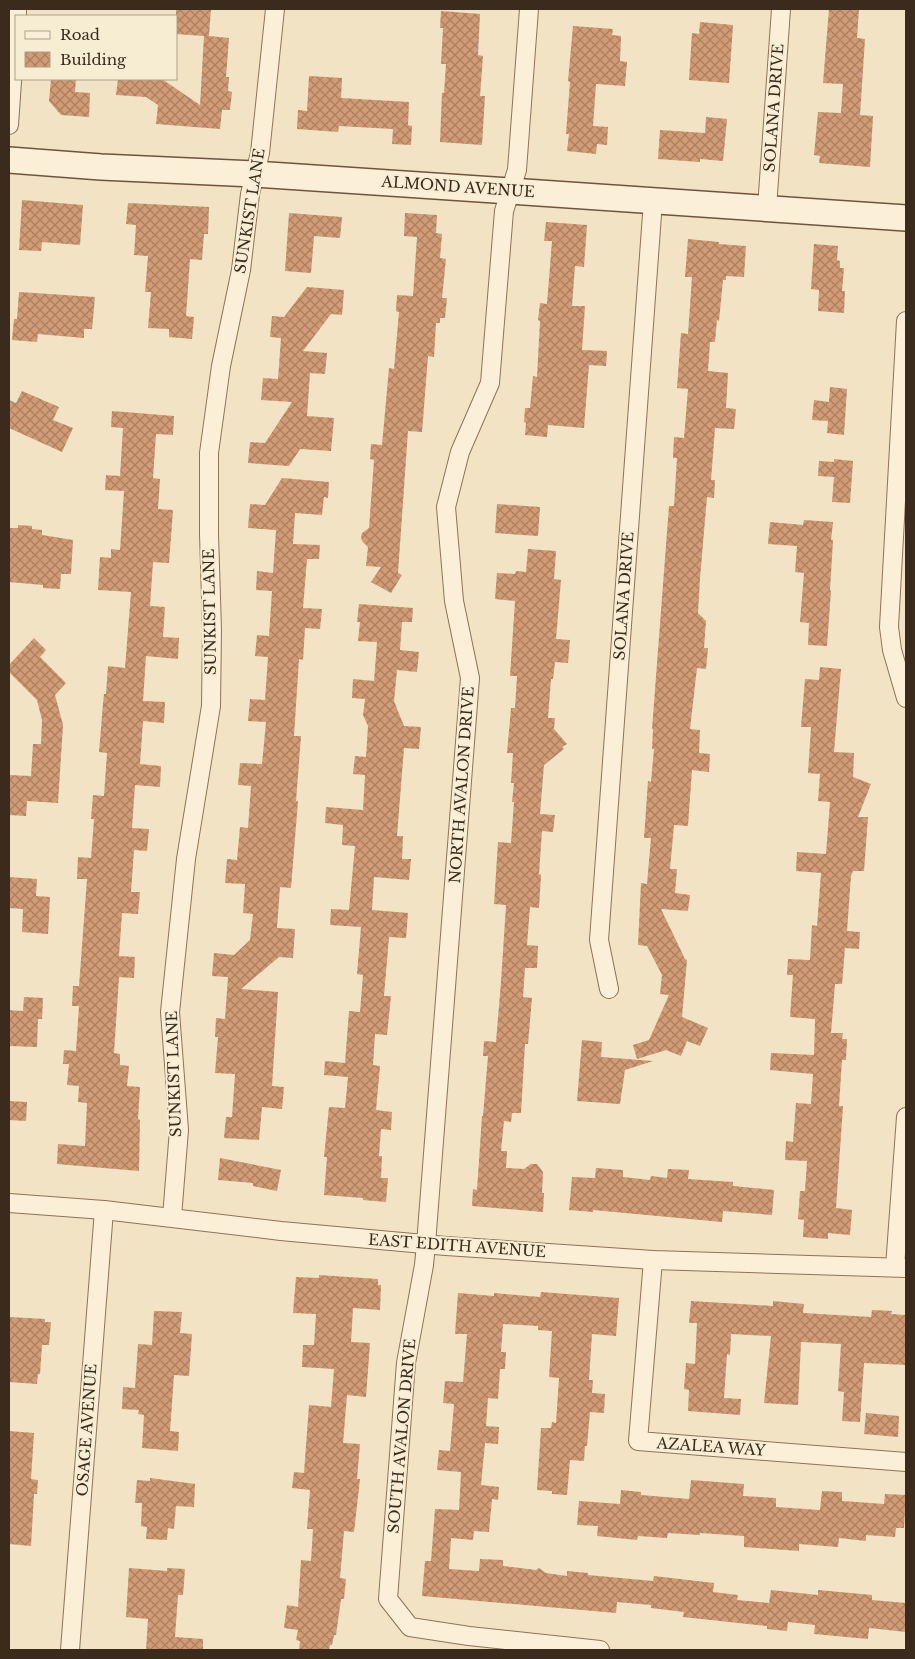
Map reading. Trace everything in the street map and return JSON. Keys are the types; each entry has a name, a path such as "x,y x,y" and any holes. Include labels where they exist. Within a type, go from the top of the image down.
{"street":[{"name":"SUNKIST LANE","path":"172,1217 178,1130 170,1012 186,859 211,706 210,454 221,366 241,270 254,174 260,153 275,9"},
{"name":"NORTH AVALON DRIVE","path":"426,1244 470,678 454,601 446,507 460,452 490,383 504,211 517,170 529,9"},
{"name":"SOLANA DRIVE","path":"767,208 781,9"},
{"path":"9,124 15,38"},
{"name":"ALMOND AVENUE","path":"9,160 101,167 254,174 906,218"},
{"name":"SOLANA DRIVE","path":"609,989 599,940 652,202"},
{"path":"906,321 889,626 892,650 906,698"},
{"path":"901,1267 906,1117"},
{"name":"EAST EDITH AVENUE","path":"9,1203 104,1210 280,1231 426,1244 653,1260 901,1267"},
{"name":"OSAGE AVENUE","path":"70,1650 104,1210"},
{"name":"SOUTH AVALON DRIVE","path":"426,1244 424,1265 406,1363 388,1599 410,1627 469,1636 600,1650"},
{"name":"AZALEA WAY","path":"653,1260 638,1441 906,1462"}],"building":[{"path":"176,9 211,9 209,36 229,38 226,77 229,77 228,91 232,92 230,110 222,110 220,129 156,124 158,105 146,97 116,95 118,80 163,80 200,105 204,36 178,34 178,15 176,15"},
{"path":"829,9 859,9 857,38 865,39 860,115 873,116 870,167 819,163 820,156 814,155 818,112 841,113 843,84 823,83"},
{"path":"441,11 480,14 478,55 483,56 480,96 485,96 482,145 440,142 442,93 444,93 446,64 441,64 443,28 440,28"},
{"path":"700,22 733,25 729,83 689,80 692,33 699,34"},
{"path":"573,26 613,29 612,35 621,36 620,61 627,62 625,86 596,84 593,126 608,127 607,145 597,144 596,154 567,151 569,134 566,134 570,82 568,81"},
{"path":"309,76 342,78 341,98 409,102 408,125 412,126 411,145 392,144 393,129 339,126 338,132 297,129 298,110 307,111"},
{"path":"51,80 76,80 75,92 90,93 89,117 61,115 49,101"},
{"path":"706,117 727,119 723,161 700,159 700,162 658,159 660,130 705,133"},
{"path":"22,200 83,205 80,245 42,242 41,251 19,250"},
{"path":"128,203 209,207 208,234 204,234 202,260 190,259 186,316 194,317 192,339 169,337 169,329 148,328 151,292 145,292 148,256 134,255 136,225 126,224"},
{"path":"289,213 342,217 340,238 314,236 311,273 285,271"},
{"path":"405,213 437,215 436,233 442,234 440,258 446,259 442,298 447,298 445,318 440,318 440,323 436,323 434,357 428,356 422,432 408,431 398,573 402,575 391,593 371,582 381,567 366,566 368,547 361,537 362,533 369,528 374,460 370,459 371,444 382,445 389,368 394,369 399,312 396,311 397,295 413,296 417,237 404,236"},
{"path":"546,222 587,225 584,267 575,266 572,306 585,306 582,350 607,351 606,366 589,365 584,428 548,425 547,437 525,435 526,423 524,422 525,408 530,408 533,376 537,377 540,303 547,304 552,241 544,241"},
{"path":"688,239 746,246 744,277 726,276 726,280 723,280 715,342 710,342 708,371 728,373 726,408 736,409 734,429 715,428 711,480 715,480 714,498 707,497 700,578 698,613 706,621 704,648 708,648 706,669 697,668 690,729 700,730 699,753 710,754 709,772 692,770 688,826 674,825 670,869 677,869 675,893 690,895 688,911 661,909 687,960 682,1017 708,1028 700,1046 687,1041 681,1056 666,1050 637,1059 633,1045 649,1040 669,995 660,994 662,975 647,946 638,945 641,883 647,884 651,838 644,838 648,781 651,782 654,749 652,749 652,729 669,506 674,506 677,458 673,458 674,437 684,438 688,389 677,388 681,333 688,334 692,277 685,277"},
{"path":"814,244 838,246 837,260 840,261 840,268 844,268 842,291 845,291 844,313 818,311 819,290 811,289"},
{"path":"307,287 344,290 342,315 331,314 303,351 327,353 325,374 310,373 307,416 334,418 331,451 300,449 289,466 248,463 250,442 265,443 292,402 261,400 263,378 278,379 281,338 270,337 272,316 284,317"},
{"path":"19,292 95,297 92,329 84,329 84,338 38,334 37,342 12,340 14,319 17,319"},
{"path":"830,387 847,389 844,435 827,433 828,421 812,420 814,400 829,402"},
{"path":"22,391 59,407 53,420 73,428 62,452 9,428 9,400 16,403"},
{"path":"112,411 174,416 173,435 156,434 153,478 160,479 158,509 173,510 169,563 153,562 150,606 165,607 163,637 179,638 178,659 146,656 143,701 165,702 164,723 143,721 140,764 161,766 160,787 135,785 132,828 149,829 147,851 134,850 131,892 140,892 138,914 122,913 119,956 135,957 134,978 119,977 114,1053 120,1054 120,1065 129,1066 127,1086 140,1087 138,1119 140,1120 139,1171 57,1164 58,1144 85,1146 87,1103 78,1102 79,1086 67,1085 69,1064 63,1064 64,1050 76,1051 79,1006 72,1006 73,986 79,986 87,879 77,879 78,857 91,858 94,819 91,819 93,795 104,796 107,753 99,752 104,694 106,694 108,666 125,668 131,592 98,590 100,557 111,558 111,549 120,550 124,491 105,490 106,475 120,476 123,428 111,427"},
{"path":"834,459 853,461 850,503 832,502 834,477 818,476 819,461 834,462"},
{"path":"282,478 329,482 328,498 324,497 322,515 295,513 293,544 320,545 319,559 307,559 303,608 322,609 320,629 305,628 303,660 299,659 294,736 301,736 291,888 280,887 277,928 295,929 293,958 279,957 241,989 278,992 272,1086 284,1087 282,1109 262,1107 259,1140 224,1138 226,1117 232,1117 235,1074 215,1073 218,1037 215,1037 216,1018 225,1019 228,977 212,976 214,953 234,955 250,940 253,914 243,913 245,884 225,883 227,859 237,860 240,827 248,828 251,786 238,785 240,763 262,764 266,722 248,721 250,699 265,700 268,657 255,656 257,635 269,636 272,591 256,590 257,571 273,573 276,530 248,528 250,504 265,505"},
{"path":"497,504 540,507 538,536 495,533"},
{"path":"804,520 833,522 827,646 808,645 809,623 800,622 804,573 795,572 797,546 768,544 770,522 803,525"},
{"path":"18,525 32,526 32,529 42,530 42,535 73,540 71,574 61,574 60,589 43,588 43,585 9,582 9,528 18,528"},
{"path":"528,549 556,551 554,579 561,580 556,639 570,640 568,663 555,662 553,679 551,679 548,718 555,718 554,729 567,744 562,747 564,749 544,765 540,814 555,815 553,832 542,831 539,908 530,907 527,945 538,946 537,968 525,968 523,997 532,998 528,1044 525,1044 521,1113 512,1113 511,1122 504,1121 501,1151 507,1151 506,1168 524,1169 531,1164 537,1164 543,1172 543,1212 472,1206 473,1189 477,1190 488,1056 483,1056 484,1041 496,1042 501,982 506,905 494,904 498,842 511,843 514,802 512,802 514,783 511,783 513,753 507,753 511,708 515,708 517,676 510,676 515,601 495,599 497,573 515,574 516,571 526,572"},
{"path":"359,604 413,608 412,622 402,622 400,650 419,652 417,672 397,670 394,701 404,726 421,727 419,749 404,748 397,836 403,836 402,859 411,859 409,880 374,877 372,910 408,913 406,938 389,937 384,996 391,996 387,1035 375,1034 373,1065 380,1066 376,1110 392,1112 391,1130 381,1129 379,1156 382,1156 381,1178 388,1178 386,1202 324,1195 327,1157 324,1157 329,1107 345,1108 348,1077 324,1075 325,1061 345,1063 349,1011 360,1012 363,975 357,974 361,927 330,925 331,909 349,910 355,846 342,845 343,825 325,823 326,807 363,810 365,775 353,774 355,756 366,757 368,726 363,715 365,699 352,698 353,679 374,681 377,642 358,641 360,622 357,622"},
{"path":"34,638 46,650 40,657 66,683 55,695 63,725 58,803 27,801 26,816 9,815 9,775 31,776 33,744 41,744 42,720 37,700 9,672 9,665"},
{"path":"820,667 841,669 834,752 854,753 853,777 871,784 858,817 868,817 864,871 853,871 851,876 847,931 860,932 859,949 845,948 842,984 835,984 831,1033 843,1033 842,1039 847,1039 846,1060 842,1060 839,1106 843,1106 836,1208 852,1210 850,1235 828,1233 828,1239 803,1237 804,1220 798,1219 800,1191 805,1191 807,1161 785,1160 786,1141 793,1142 796,1103 811,1104 813,1074 770,1070 771,1053 814,1055 815,1019 790,1017 793,975 787,975 788,959 810,960 812,925 817,926 821,873 796,871 797,852 826,854 830,802 818,801 820,774 808,773 811,727 801,727 805,679 819,680"},
{"path":"9,877 37,879 36,896 50,897 48,934 22,932 23,909 9,908"},
{"path":"24,997 43,998 42,1019 38,1019 37,1047 9,1046 9,1010 23,1011"},
{"path":"582,1040 602,1042 601,1057 653,1061 625,1070 620,1104 577,1101"},
{"path":"9,1101 27,1102 26,1121 9,1120"},
{"path":"220,1158 281,1170 277,1191 253,1186 253,1183 218,1180"},
{"path":"596,1168 623,1170 623,1177 650,1180 651,1176 667,1178 668,1169 689,1170 688,1179 733,1182 733,1186 774,1190 772,1215 723,1211 722,1222 593,1210 593,1212 569,1210 572,1177 595,1178"},
{"path":"319,1275 378,1279 378,1285 381,1285 380,1310 353,1308 351,1342 370,1343 366,1397 347,1395 343,1443 360,1444 357,1479 360,1479 354,1532 344,1531 340,1578 346,1579 344,1599 341,1599 336,1635 334,1635 329,1650 299,1650 300,1641 296,1640 298,1630 284,1628 287,1605 298,1607 301,1560 311,1561 313,1529 307,1529 310,1490 292,1488 294,1472 304,1473 309,1405 331,1407 334,1369 302,1367 303,1345 314,1345 316,1314 293,1313 296,1277 319,1278"},
{"path":"541,1292 619,1298 616,1336 592,1334 589,1380 593,1380 592,1393 605,1394 604,1413 590,1412 584,1461 570,1460 567,1495 537,1490 541,1428 551,1428 552,1422 556,1423 559,1378 549,1377 552,1331 538,1330 538,1326 503,1324 501,1352 506,1352 505,1369 500,1369 498,1399 488,1398 486,1426 499,1427 498,1444 485,1443 481,1485 499,1487 498,1500 492,1499 489,1532 474,1531 473,1540 451,1538 449,1569 479,1571 480,1559 503,1560 503,1566 536,1570 539,1568 546,1573 567,1576 567,1571 588,1573 588,1575 653,1581 654,1576 714,1583 713,1592 738,1595 737,1600 769,1603 771,1590 818,1595 818,1590 872,1595 872,1600 906,1603 906,1632 869,1628 868,1639 814,1634 815,1625 788,1622 787,1631 767,1629 767,1626 683,1617 684,1612 651,1608 651,1605 617,1602 616,1613 422,1596 425,1561 431,1561 435,1509 459,1510 461,1472 437,1470 439,1450 450,1451 454,1404 443,1403 445,1381 463,1382 467,1334 455,1334 458,1293 494,1296 494,1293 540,1297"},
{"path":"691,1301 773,1306 773,1301 804,1304 803,1313 871,1317 872,1310 892,1311 891,1314 906,1315 906,1365 864,1363 860,1422 842,1421 844,1392 838,1391 841,1344 801,1342 798,1405 764,1403 771,1336 731,1334 730,1355 727,1354 724,1398 741,1399 740,1415 688,1411 689,1390 684,1389 686,1363 695,1364 697,1323 689,1323"},
{"path":"154,1311 182,1312 180,1333 192,1334 189,1376 174,1375 170,1431 179,1432 178,1451 142,1448 144,1415 138,1414 139,1410 122,1409 123,1387 135,1388 138,1344 152,1345"},
{"path":"9,1317 45,1319 45,1322 51,1322 49,1345 42,1345 40,1374 38,1374 37,1384 9,1382"},
{"path":"866,1413 899,1416 898,1437 864,1434"},
{"path":"9,1431 34,1433 31,1479 38,1480 37,1494 34,1494 31,1546 9,1544"},
{"path":"150,1478 195,1484 194,1507 176,1506 174,1529 168,1528 167,1540 146,1539 147,1527 141,1526 142,1503 135,1503 137,1480 150,1481"},
{"path":"691,1480 744,1484 743,1496 776,1498 776,1507 820,1510 822,1491 842,1492 842,1501 884,1504 885,1494 906,1495 904,1528 896,1528 895,1537 866,1535 866,1541 839,1538 838,1547 799,1544 799,1551 744,1547 744,1536 668,1533 667,1538 638,1536 637,1540 597,1536 598,1526 577,1525 579,1501 620,1504 621,1490 641,1492 641,1495 689,1499"},
{"path":"129,1568 167,1571 167,1568 185,1569 183,1595 178,1595 175,1637 203,1639 203,1650 146,1650 148,1619 126,1617"}]}
